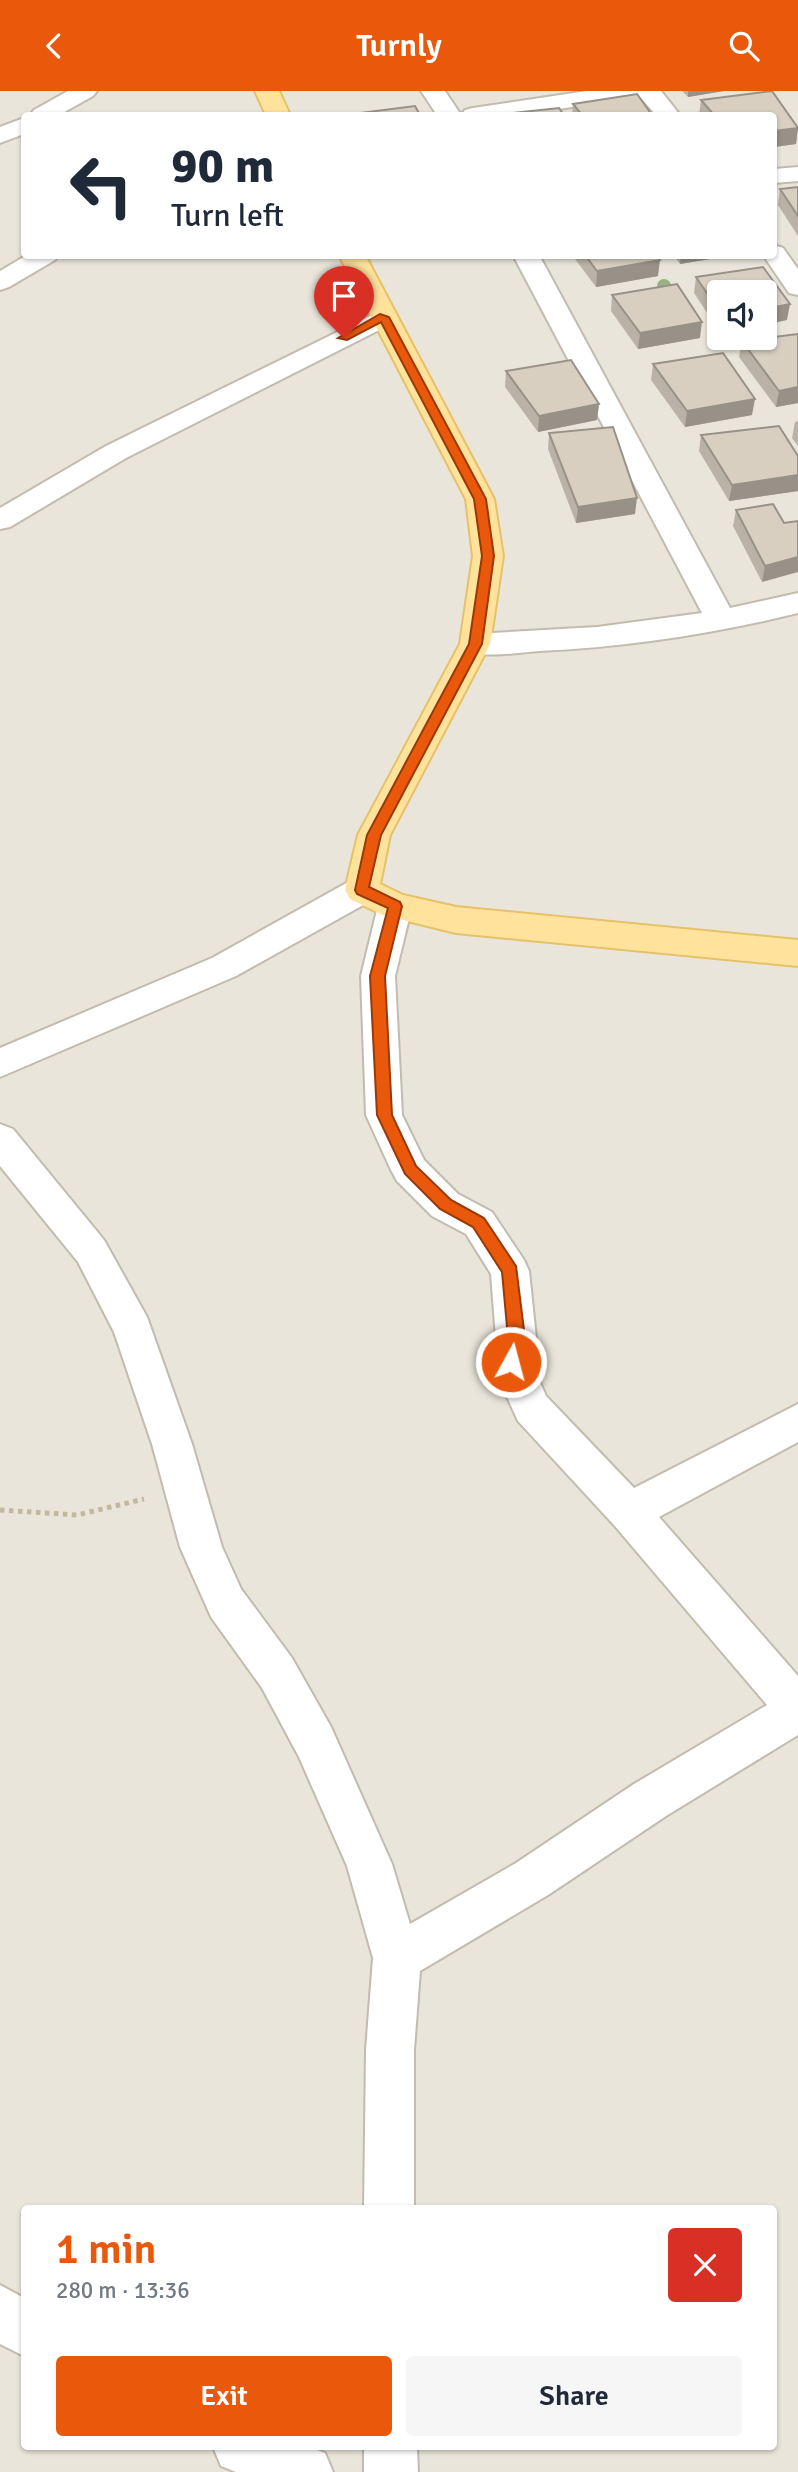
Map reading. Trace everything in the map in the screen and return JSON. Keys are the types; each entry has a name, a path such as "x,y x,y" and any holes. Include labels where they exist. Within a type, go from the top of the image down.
{"main road":[{"path":"354,259 480,499 488,556 475,644 374,835 362,890 395,906 456,920 798,953"}],"street":[{"path":"47,112 85,91"},
{"path":"433,91 447,112"},
{"path":"493,112 635,91"},
{"path":"648,91 666,112"},
{"path":"0,136 21,126"},
{"path":"777,176 798,174"},
{"path":"777,257 798,287"},
{"path":"0,282 39,259"},
{"path":"528,259 721,620"},
{"path":"0,520 116,452 384,317"},
{"path":"475,644 614,637 721,620 798,603"},
{"path":"0,1063 224,967 362,890"},
{"path":"395,906 378,976 384,1115 410,1170 446,1205 479,1223 510,1271 516,1338 511,1362 532,1408 629,1512 798,1710 650,1800 533,1879 397,1958"},
{"path":"0,1139 91,1251 133,1329 172,1444 201,1547 226,1604 276,1673 320,1754 369,1864 397,1958 390,2050 389,2205"},
{"path":"629,1512 798,1422"},
{"path":"0,2311 21,2328"},
{"path":"248,2450 306,2472"},
{"path":"391,2450 391,2472"}],"path":[{"path":"0,1510 77,1515 184,1489"}],"shaded area":[{"path":"0,91 798,91 798,2472 0,2472"}],"building":[{"path":"772,91 798,128 777,131 777,112 711,112 701,100"},
{"path":"637,94 650,112 580,112 573,104"},
{"path":"415,106 418,112 368,112"},
{"path":"559,108 562,112 522,112"},
{"path":"798,187 798,216 780,189"},
{"path":"588,259 660,260 597,271"},
{"path":"763,267 772,280 707,280 707,293 696,277"},
{"path":"677,284 702,322 640,333 612,295"},
{"path":"777,286 790,304 777,307"},
{"path":"798,334 798,387 779,391 749,350 777,350 777,337"},
{"path":"723,353 755,399 687,411 653,364"},
{"path":"571,360 599,404 539,416 506,371"},
{"path":"779,426 798,456 798,475 732,485 701,435"},
{"path":"613,427 637,498 578,507 549,433"},
{"path":"773,504 784,523 798,521 798,557 765,566 736,510"}],"route":[{"path":"344,338 384,317 480,499 488,556 475,644 374,835 362,890 395,906 378,976 384,1115 410,1170 446,1205 479,1223 510,1271 516,1338 511,1362"}]}
